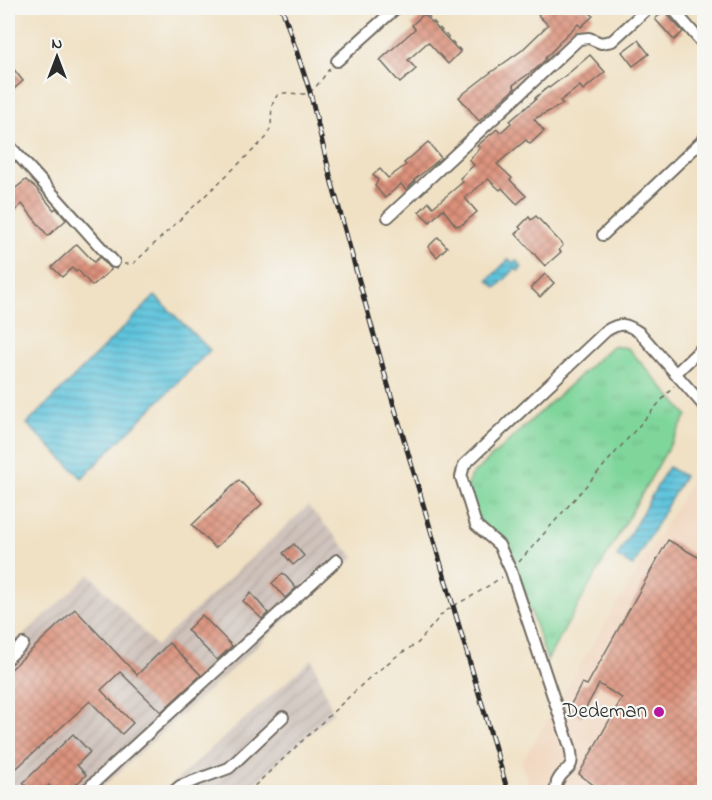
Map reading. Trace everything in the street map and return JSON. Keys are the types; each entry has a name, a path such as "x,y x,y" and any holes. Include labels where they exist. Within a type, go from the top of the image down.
{"street":[{"path":"337,61 396,8"},
{"path":"388,217 579,39 589,38 601,43 612,41 648,8"},
{"path":"672,8 705,45"},
{"path":"603,235 705,139"},
{"path":"8,144 114,262"},
{"path":"555,792 557,781 571,767 573,757 511,571 499,545 476,525 461,477 464,465 606,331 616,325 629,325 640,333 702,410"},
{"path":"675,374 705,346"},
{"path":"84,792 337,560"},
{"path":"8,658 23,644"},
{"path":"173,792 180,786 229,768 283,717"}],"path":[{"path":"421,8 461,51"},
{"path":"114,262 133,264 266,138 271,128 274,100 278,95 310,92 337,61"},
{"path":"248,792 368,679 398,655 418,644 441,615 511,571 674,386"},
{"path":"702,410 705,422"}],"shaded area":[{"path":"704,461 704,792 532,792 521,763"},
{"path":"308,506 354,557 97,792 8,792 8,650 90,574 156,646"},
{"path":"312,659 333,712 246,792 163,792"}],"green space":[{"path":"612,346 628,348 687,415 547,660 515,564 504,547 478,520 467,489 470,477"}],"water":[{"path":"509,259 513,263 516,260 522,267 518,271 515,269 496,288 488,280"},
{"path":"155,296 210,350 82,478 27,424"},
{"path":"668,467 684,476 633,566 617,557"}],"building":[{"path":"546,8 586,8 593,16 581,27 578,24 537,68 513,85 515,88 479,121 459,97 521,51 548,25 538,15"},
{"path":"664,11 683,32 674,40 655,19"},
{"path":"424,14 460,52 448,64 428,42 408,60 416,69 400,83 380,60 415,29 412,25"},
{"path":"638,40 649,54 633,66 622,52"},
{"path":"590,55 605,72 583,90 580,86 560,101 563,104 534,119 544,131 530,144 526,140 497,164 526,196 517,204 502,188 500,190 488,179 465,198 477,212 463,224 456,226 443,209 430,222 419,212 429,202 433,207 463,182 460,178 474,165 469,160 480,148 477,146 497,129 500,133 535,98"},
{"path":"8,62 23,81 8,94"},
{"path":"428,142 441,158 414,180 406,190 401,184 385,198 375,186 378,180 373,175 380,169 388,178 406,165 404,163"},
{"path":"26,180 66,220 48,236 22,204 15,211 8,203 8,194"},
{"path":"536,216 563,245 559,250 561,252 545,266 516,234 521,229 519,227 529,217 531,220"},
{"path":"438,237 447,247 437,257 428,247"},
{"path":"77,244 94,262 100,257 111,270 92,286 78,270 76,272 72,268 62,277 52,267"},
{"path":"545,274 554,283 540,297 531,288"},
{"path":"239,480 262,504 215,548 192,525"},
{"name":"Dedeman","path":"668,540 705,561 705,792 603,792 579,774 622,698 599,684 581,717 568,710 582,683 587,685"},
{"path":"294,544 304,556 293,565 283,553"},
{"path":"283,573 296,588 285,598 272,583"},
{"path":"251,593 268,613 262,619 243,601"},
{"path":"75,609 137,675 169,643 201,675 161,712 120,672 101,690 133,723 122,734 90,701 8,776 8,672"},
{"path":"202,615 232,646 217,660 187,630"},
{"path":"73,734 90,752 77,765 86,775 68,792 57,792 49,785 41,792 32,792 23,783"}],"railway":[{"path":"282,8 310,92 332,183 385,375 508,792"}],"place":[{"name":"Dedeman","path":"659,712"}]}
